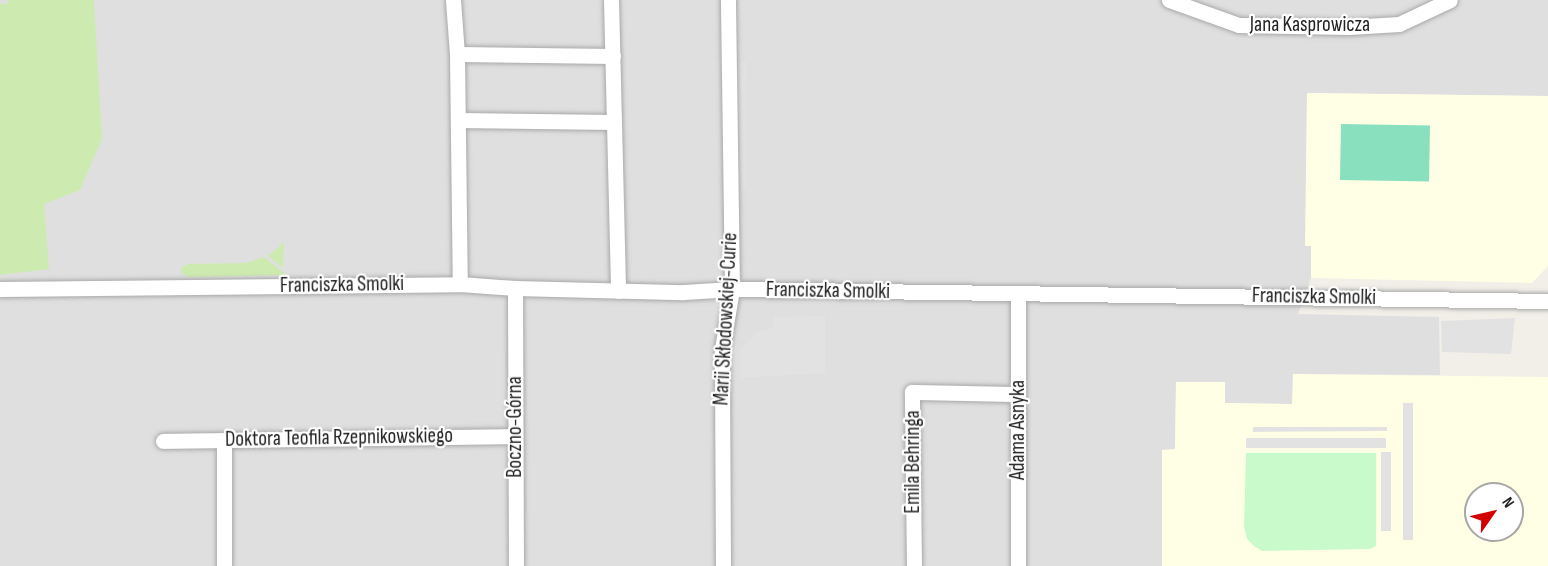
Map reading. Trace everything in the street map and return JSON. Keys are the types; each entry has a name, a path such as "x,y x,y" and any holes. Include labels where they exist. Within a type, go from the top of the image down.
{"street":[{"path":"453,0 457,54 460,284"},
{"path":"611,0 618,291"},
{"name":"Marii Skłodowskiej-Curie","path":"723,566 722,349 732,289 728,0"},
{"name":"Jana Kasprowicza","path":"1169,0 1239,25 1349,27 1399,24 1450,0"},
{"path":"457,54 613,56"},
{"path":"458,120 613,122"},
{"name":"Franciszka Smolki","path":"0,289 460,284 618,291 684,292 732,289 1548,301"},
{"name":"Boczno-Górna","path":"515,288 516,566"},
{"name":"Adama Asnyka","path":"1018,294 1018,566"},
{"name":"Emila Behringa","path":"914,566 912,392 1018,394"},
{"name":"Doktora Teofila Rzepnikowskiego","path":"163,441 515,436"},
{"path":"224,440 224,566"}],"shaded area":[{"path":"0,0 1548,0 1548,96 1307,93 1306,246 1311,246 1311,278 1298,314 1439,317 1440,375 1294,374 1293,404 1224,403 1224,383 1176,382 1175,449 1162,451 1162,566 0,566"},
{"path":"735,62 746,62 746,190 735,190"},
{"path":"1307,93 1548,96 1548,266 1532,283 1311,278 1311,246 1305,246"},
{"path":"825,316 825,373 740,378 741,349 756,332 772,328 774,317"},
{"path":"1515,318 1511,354 1442,352 1441,321"},
{"path":"1293,374 1548,377 1548,566 1162,566 1162,450 1175,449 1176,382 1225,382 1225,403 1292,404"},
{"path":"1403,403 1413,403 1413,540 1403,540"},
{"path":"1253,427 1387,427 1387,431 1253,432"},
{"path":"1246,438 1386,438 1386,448 1246,448"},
{"path":"1381,452 1391,452 1391,531 1381,531"}],"green space":[{"path":"8,0 94,0 102,139 80,190 44,204 49,269 0,275 0,4 8,3"},
{"path":"1341,124 1430,126 1429,182 1340,180"},
{"path":"284,242 283,268 268,256"},
{"path":"264,257 287,275 188,277 181,273 182,267 188,264 246,263"},
{"path":"1246,453 1376,453 1376,546 1370,549 1262,551 1254,546 1247,539 1244,526"}]}
